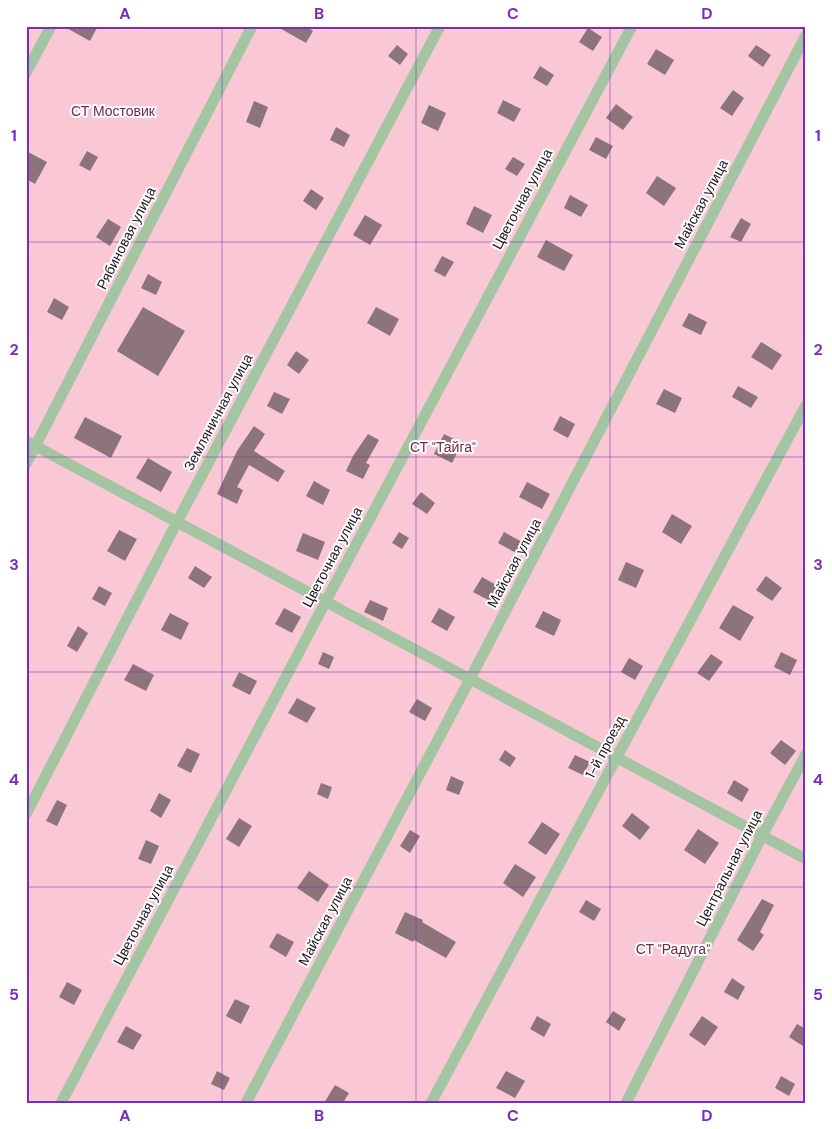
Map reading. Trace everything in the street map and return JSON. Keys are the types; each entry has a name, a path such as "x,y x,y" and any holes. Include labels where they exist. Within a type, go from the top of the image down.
{"street":[{"path":"26,73 51,26"},
{"name":"Рябиновая улица","path":"26,464 31,444 252,26"},
{"name":"Земляничная улица","path":"26,814 177,522 440,26"},
{"name":"Цветочная улица","path":"61,1103 632,26"},
{"name":"Майская улица","path":"246,1103 806,35"},
{"name":"1-й проезд","path":"431,1103 806,405"},
{"path":"31,444 806,859"},
{"name":"Центральная улица","path":"626,1103 762,836 806,754"}],"green space":[{"name":"СТ \"Тайга\"","path":"26,26 806,26 806,1103 26,1103"}],"building":[{"path":"63,26 98,26 90,41"},
{"path":"276,26 306,26 313,31 306,43"},
{"path":"588,28 602,37 593,51 579,42"},
{"path":"397,45 408,54 400,65 388,56"},
{"path":"756,45 771,55 763,67 748,56"},
{"path":"656,49 674,60 665,75 647,64"},
{"path":"540,66 554,75 547,86 533,78"},
{"path":"733,90 744,98 732,116 720,108"},
{"path":"503,100 521,109 514,122 497,113"},
{"path":"254,101 268,107 260,128 246,122"},
{"path":"616,104 633,117 623,130 606,118"},
{"path":"429,105 446,113 438,131 421,123"},
{"path":"336,127 350,135 344,147 330,140"},
{"path":"596,137 613,146 606,159 589,150"},
{"path":"26,151 47,162 35,184 26,179"},
{"path":"87,151 98,157 90,171 79,165"},
{"path":"513,157 525,164 517,176 505,169"},
{"path":"657,176 676,188 664,206 646,193"},
{"path":"311,189 324,198 316,210 303,201"},
{"path":"570,195 588,205 581,217 564,208"},
{"path":"474,206 492,215 483,233 466,224"},
{"path":"365,215 382,225 370,245 353,235"},
{"path":"741,218 751,224 741,242 730,237"},
{"path":"108,219 121,227 110,246 96,237"},
{"path":"546,240 573,255 564,271 537,257"},
{"path":"442,256 454,262 445,277 434,271"},
{"path":"148,274 162,282 156,295 141,288"},
{"path":"54,298 69,307 62,320 47,312"},
{"path":"143,307 185,331 158,376 117,351"},
{"path":"376,307 399,319 390,336 367,323"},
{"path":"689,313 707,322 701,335 682,326"},
{"path":"761,342 782,355 772,370 751,357"},
{"path":"296,351 309,360 299,374 287,365"},
{"path":"738,386 758,397 751,408 732,397"},
{"path":"664,389 682,398 675,413 656,404"},
{"path":"274,392 290,399 282,414 267,406"},
{"path":"560,416 575,424 568,438 553,430"},
{"path":"85,417 122,436 111,458 74,438"},
{"path":"254,426 265,434 254,451 285,471 278,482 249,465 237,487 243,490 237,504 217,494 237,451"},
{"path":"368,434 379,440 366,463 370,465 363,479 346,471 353,456"},
{"path":"444,434 462,443 452,463 434,454"},
{"path":"148,458 172,472 161,492 136,478"},
{"path":"314,481 330,490 323,505 306,496"},
{"path":"527,482 550,494 542,509 519,497"},
{"path":"421,492 435,503 427,514 412,504"},
{"path":"672,514 692,526 681,544 662,532"},
{"path":"119,530 137,539 125,561 107,551"},
{"path":"399,532 409,538 402,549 392,543"},
{"path":"504,532 522,542 516,553 498,543"},
{"path":"303,533 325,542 318,560 296,551"},
{"path":"626,562 644,570 636,588 618,580"},
{"path":"195,566 212,577 204,588 188,578"},
{"path":"766,576 782,588 772,601 756,590"},
{"path":"482,577 498,586 490,601 473,592"},
{"path":"99,586 112,593 105,606 92,599"},
{"path":"370,600 388,608 383,621 364,612"},
{"path":"733,605 754,617 740,641 719,628"},
{"path":"284,608 301,617 292,633 275,624"},
{"path":"439,608 455,617 447,631 431,622"},
{"path":"543,611 561,620 554,636 535,627"},
{"path":"170,613 189,623 181,640 161,630"},
{"path":"78,626 88,633 77,652 67,646"},
{"path":"323,652 334,657 329,669 318,664"},
{"path":"781,652 797,660 790,675 774,667"},
{"path":"711,654 723,662 709,681 697,673"},
{"path":"629,658 643,666 635,680 621,672"},
{"path":"133,664 154,675 146,691 124,680"},
{"path":"239,672 257,681 250,695 232,686"},
{"path":"297,698 316,708 307,723 288,713"},
{"path":"417,699 432,708 425,721 409,712"},
{"path":"781,740 796,751 785,765 770,753"},
{"path":"187,748 200,754 191,773 177,766"},
{"path":"505,750 516,758 510,767 499,760"},
{"path":"575,755 590,762 583,775 568,768"},
{"path":"451,776 464,782 459,795 446,790"},
{"path":"734,780 749,789 742,802 727,793"},
{"path":"321,783 332,787 328,799 317,794"},
{"path":"159,793 171,800 161,818 150,811"},
{"path":"57,800 67,805 57,826 46,821"},
{"path":"632,813 650,827 640,840 622,826"},
{"path":"239,818 252,826 239,847 226,839"},
{"path":"542,822 560,834 546,855 528,843"},
{"path":"698,829 719,843 705,864 684,850"},
{"path":"410,830 420,836 410,853 400,846"},
{"path":"146,840 159,846 151,864 138,859"},
{"path":"515,864 536,877 523,897 503,883"},
{"path":"309,871 329,885 318,902 297,888"},
{"path":"762,899 774,905 760,932 764,935 753,951 737,940"},
{"path":"586,900 601,909 594,921 579,912"},
{"path":"405,912 423,920 422,922 456,942 446,958 414,940 413,942 395,933"},
{"path":"277,933 294,942 286,957 269,947"},
{"path":"732,978 745,987 738,1000 724,992"},
{"path":"67,982 82,990 74,1005 59,997"},
{"path":"235,999 250,1006 241,1024 226,1016"},
{"path":"613,1011 626,1019 619,1031 606,1022"},
{"path":"537,1016 551,1024 544,1037 530,1029"},
{"path":"702,1016 718,1027 705,1046 689,1035"},
{"path":"797,1024 806,1029 806,1048 789,1037"},
{"path":"126,1026 142,1035 133,1050 117,1042"},
{"path":"217,1071 230,1078 224,1090 211,1084"},
{"path":"506,1071 525,1081 515,1098 496,1088"},
{"path":"781,1076 795,1084 789,1096 775,1088"},
{"path":"335,1085 349,1093 343,1103 324,1103"}],"park label":[{"name":"СТ Мостовик","path":"113,111"},
{"name":"СТ \"Радуга\"","path":"673,949"}]}
